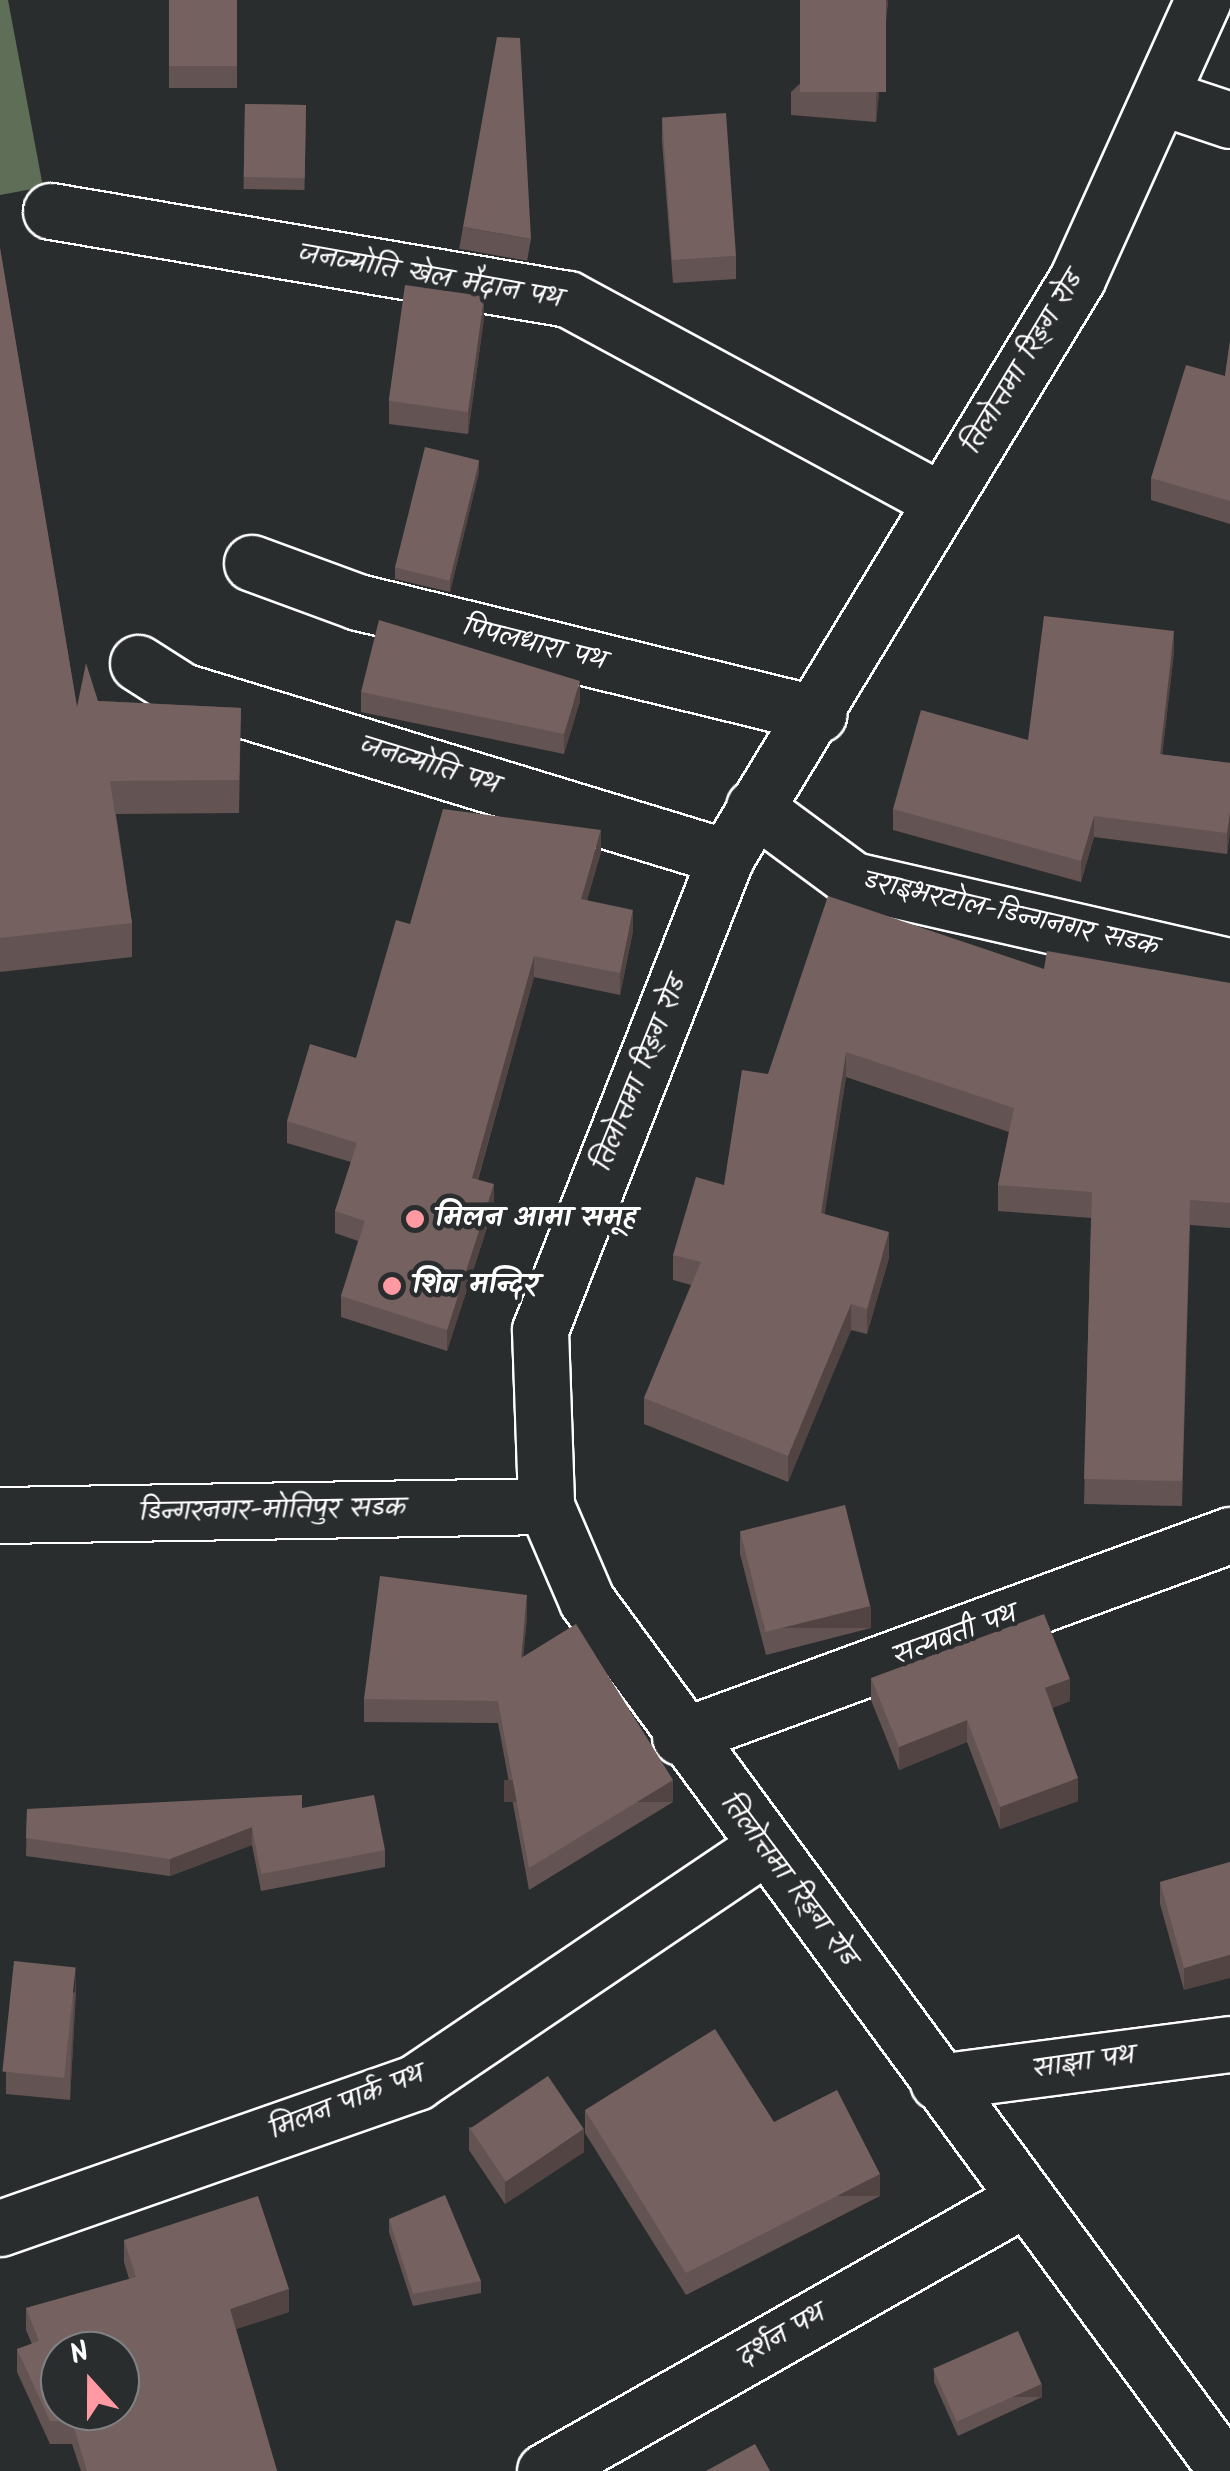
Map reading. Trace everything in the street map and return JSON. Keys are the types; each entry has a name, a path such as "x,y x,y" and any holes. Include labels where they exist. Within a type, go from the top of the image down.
{"street":[{"name":"तिलोत्तमा रिङ्ग रोड","path":"1203,0 1076,279 819,714 754,807 726,857 540,1330 546,1506 587,1600 680,1737 938,2082 1020,2201 1227,2471"},
{"path":"1161,98 1230,120"},
{"name":"जनज्योति खेल मैदान पथ","path":"50,212 568,299 942,502"},
{"name":"पिपलधारा पथ","path":"252,563 358,602 819,714"},
{"name":"जनज्योति पथ","path":"138,663 182,691 726,857"},
{"name":"डराइभरटोल-डिन्गनगर सडक","path":"754,807 852,880 1230,966"},
{"name":"डिन्गरनगर-मोतिपुर सडक","path":"0,1515 546,1506"},
{"name":"सत्यवती पथ","path":"680,1737 1230,1535"},
{"name":"मिलन पार्क पथ","path":"0,2228 416,2082 763,1848"},
{"name":"साझा पथ","path":"938,2082 1230,2044"},
{"name":"दर्शन पथ","path":"544,2471 1020,2201"}],"green space":[{"path":"0,0 8,0 43,187 0,195"}],"building":[{"path":"169,0 237,0 237,66 169,66"},
{"path":"800,0 886,0 886,92 800,92"},
{"path":"497,37 520,38 531,239 463,227"},
{"path":"245,104 306,105 305,178 244,177"},
{"path":"726,113 736,256 672,260 662,117"},
{"path":"0,248 77,707 86,663 98,701 241,708 239,780 110,781 132,923 0,938"},
{"path":"405,285 484,296 468,412 389,401"},
{"path":"1230,341 1230,501 1151,478 1186,365 1225,376"},
{"path":"425,447 479,461 449,581 395,567"},
{"path":"1044,616 1174,631 1160,754 1230,763 1227,833 1094,816 1081,861 893,809 921,710 1028,740"},
{"path":"379,620 580,681 564,734 361,692"},
{"path":"443,809 601,830 581,899 633,910 620,973 534,956 472,1178 494,1184 447,1330 341,1296 365,1221 335,1211 357,1143 287,1121 310,1044 356,1058 396,920 410,924"},
{"path":"828,896 1044,969 1047,951 1230,983 1230,1203 1190,1200 1182,1481 1084,1479 1092,1192 998,1185 1014,1108 846,1052 821,1213 889,1232 867,1309 851,1304 788,1456 644,1398 701,1262 673,1255 696,1177 724,1185 742,1070 768,1074"},
{"path":"845,1505 870,1606 765,1632 740,1531"},
{"path":"380,1576 527,1595 521,1658 576,1624 673,1780 529,1868 498,1701 364,1699"},
{"path":"1044,1614 1070,1679 1045,1688 1078,1778 1000,1807 967,1720 899,1747 871,1678"},
{"path":"302,1795 302,1808 374,1795 385,1850 261,1874 252,1827 170,1859 26,1838 27,1809"},
{"path":"1230,1862 1230,1955 1184,1968 1160,1882"},
{"path":"14,1961 76,1967 64,2078 2,2071"},
{"path":"715,2029 774,2122 837,2090 880,2174 686,2273 585,2110"},
{"path":"548,2076 584,2129 506,2182 470,2129"},
{"path":"445,2195 481,2281 413,2294 389,2219"},
{"path":"258,2196 289,2289 230,2309 277,2471 87,2471 75,2431 140,2431 140,2331 40,2331 40,2399 17,2349 39,2341 26,2308 136,2277 124,2240"},
{"path":"1018,2331 1042,2384 957,2422 933,2369"},
{"path":"755,2444 770,2471 706,2471"}],"place":[{"name":"मिलन आमा समूह","path":"415,1219"},
{"name":"शिव मन्दिर","path":"392,1286"}]}
